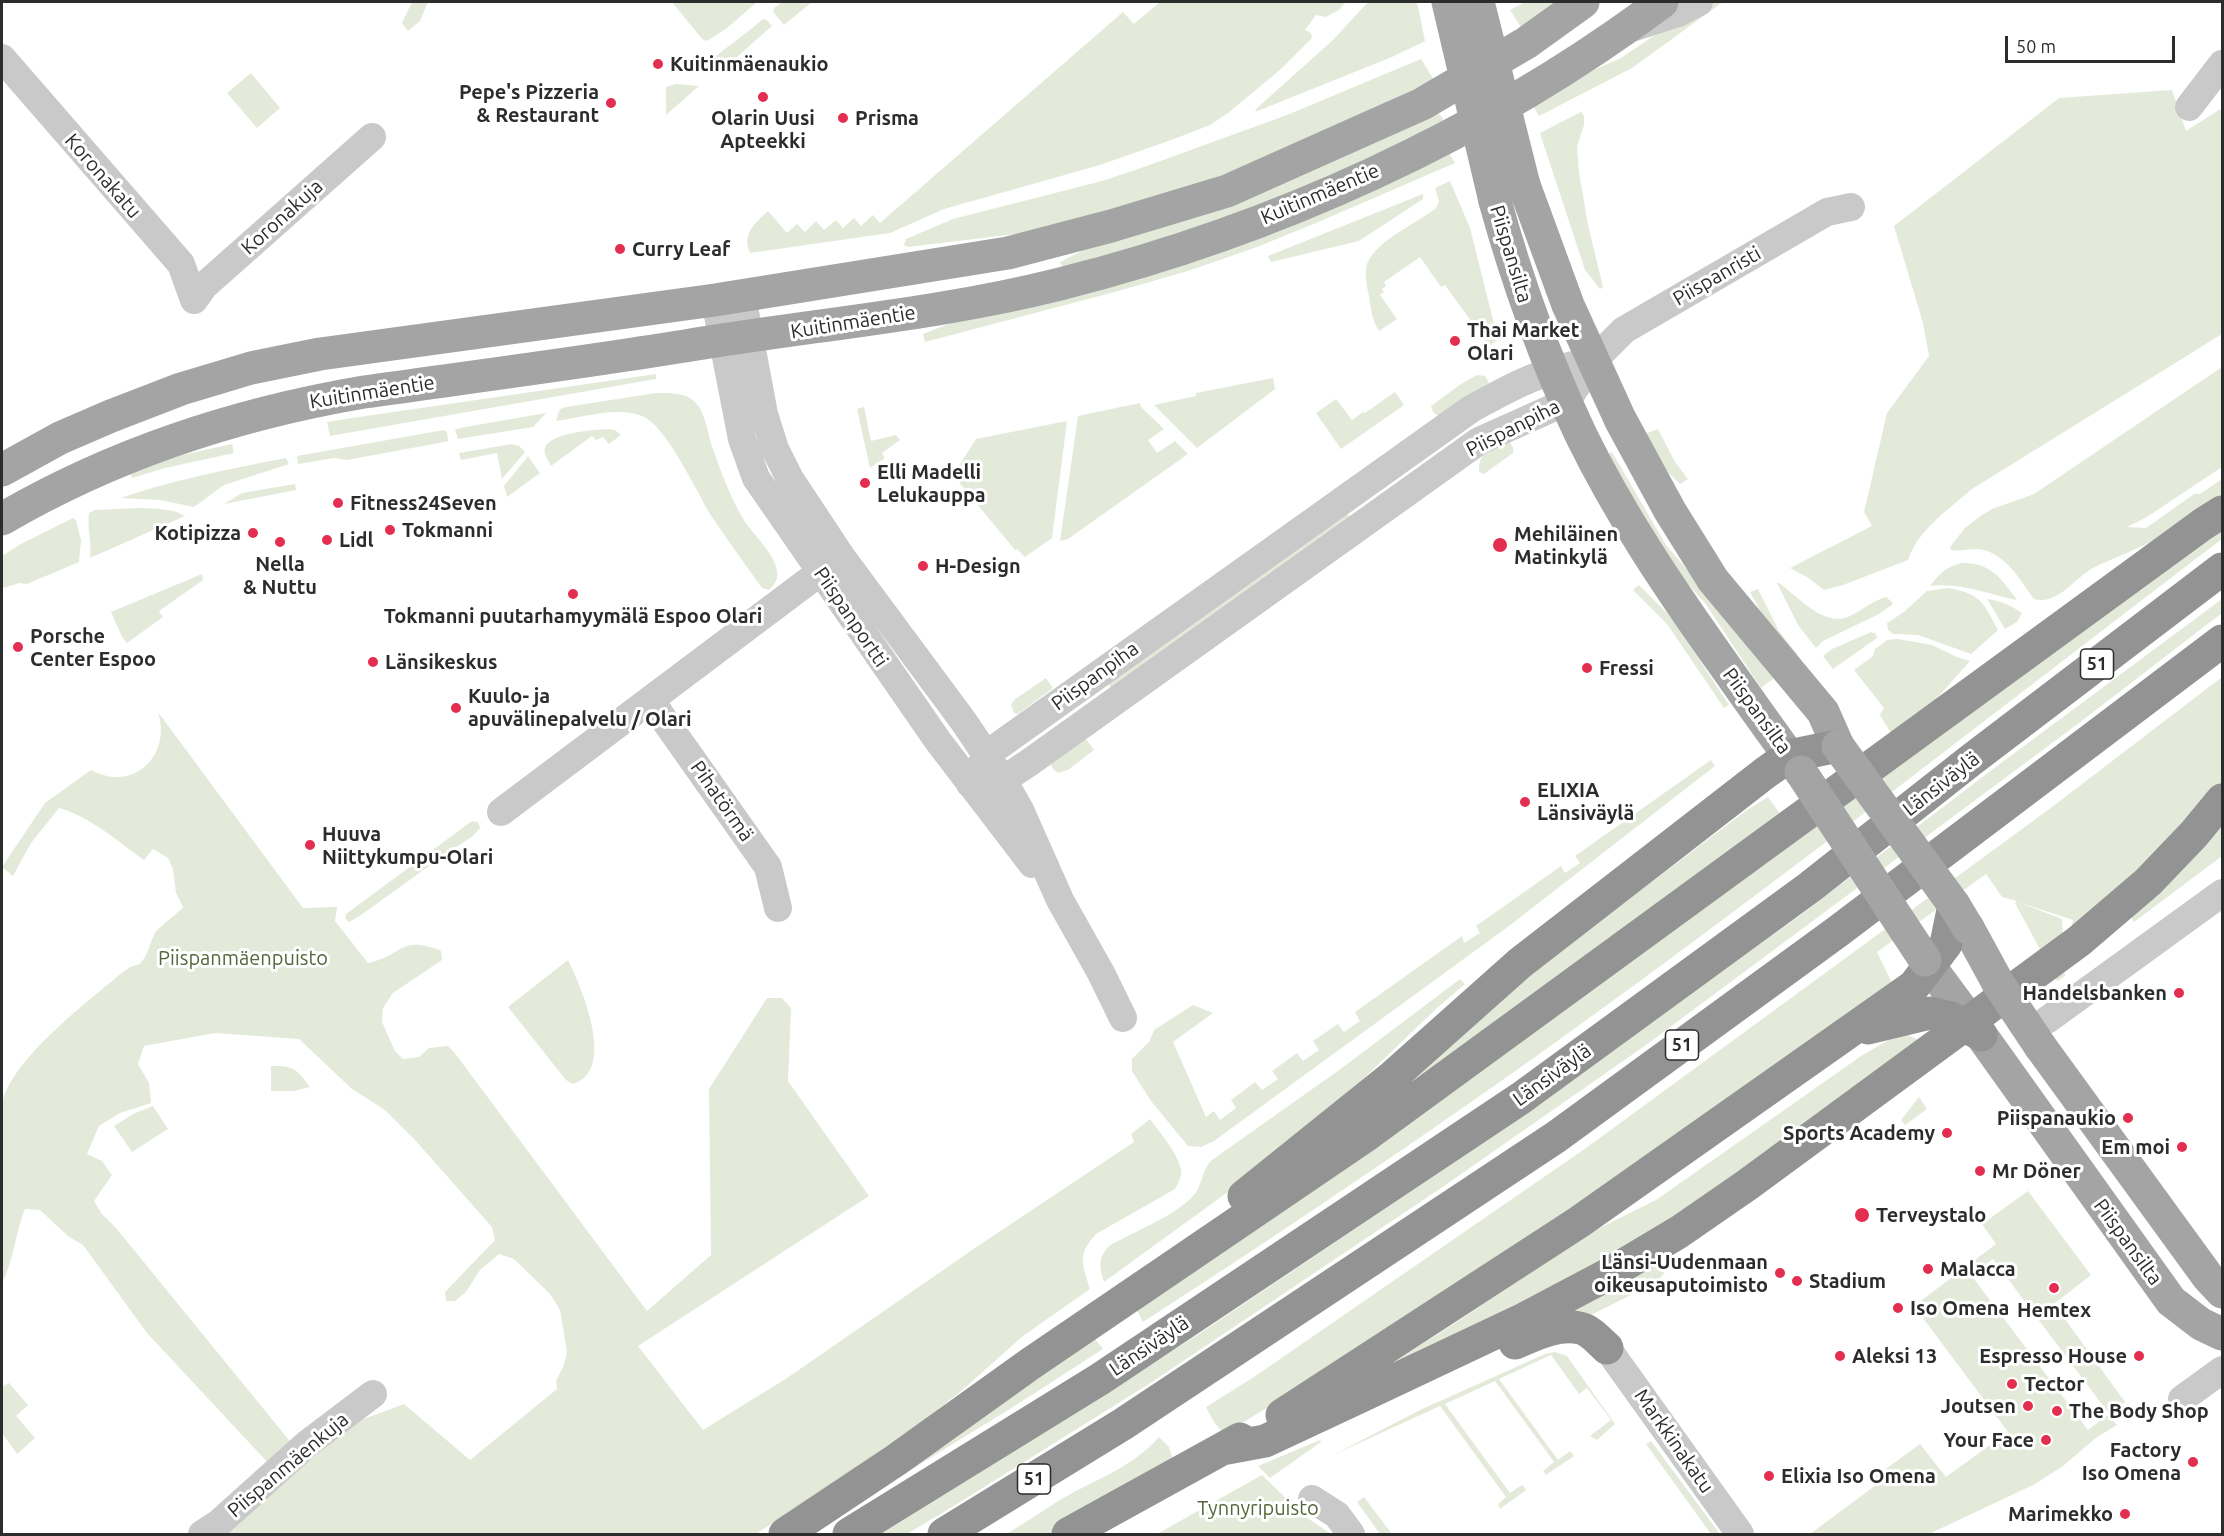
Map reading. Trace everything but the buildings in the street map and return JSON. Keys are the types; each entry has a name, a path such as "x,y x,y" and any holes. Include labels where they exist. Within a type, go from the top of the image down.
{"highway":[{"path":"785,1534 1368,1134 2009,664 2223,512"},
{"name":"Länsiväylä","path":"849,1534 1100,1379 1521,1098 1810,887 1971,760 2223,568"},
{"name":"51","path":"944,1534 1123,1424 1556,1137 1827,939 2223,641"},
{"path":"1148,1284 1222,1214 1392,1077 1520,963 1795,764 1838,746"},
{"path":"1222,1449 1265,1441 1358,1398 1520,1320 1607,1275 1679,1232 1738,1192 2079,941 2148,882 2223,800"},
{"path":"1068,1534 1263,1426 1579,1222 1914,986 1944,941"},
{"path":"1849,1032 1930,1013 1964,1021"},
{"path":"1358,1398 1441,1376 1524,1339 1557,1328 1581,1328 1607,1348"}],"main road":[{"name":"Piispansilta","path":"1448,2 1514,271 1566,402 1606,482 1650,559 1795,764 1944,941 1998,983 2044,1033 2208,1277 2223,1292"},
{"name":"Piispansilta","path":"1478,2 1524,186 1568,304 1593,361 1654,482 1713,580 1742,617 1803,685 1823,712 1838,746 1944,941 1964,1021 2006,1070 2171,1301 2201,1324 2223,1334"},
{"name":"Kuitinmäentie","path":"2,470 60,438 111,416 181,389 251,368 320,354 728,298 1008,253 1227,191 1422,104 1526,43 1583,2"},
{"name":"Kuitinmäentie","path":"2,519 86,474 199,431 265,412 364,392 954,306 1059,284 1150,258 1241,228 1341,188 1438,141 1551,79 1622,32 1662,2"}],"street":[{"path":"1622,32 1678,13 1699,2"},
{"name":"Koronakatu","path":"2,58 181,264 194,300"},
{"path":"2189,107 2223,64"},
{"name":"Koronakuja","path":"194,300 204,286 372,137"},
{"name":"Piispanristi","path":"1593,361 1624,330 1827,212 1851,207"},
{"name":"Piispanportti","path":"728,298 737,339 742,439 756,478 831,564 987,754 1020,810 1060,900 1123,1018"},
{"name":"Piispanpiha","path":"970,784 987,754 1471,409 1518,384 1552,370 1593,361"},
{"name":"Piispanpiha","path":"970,784 1003,780 1479,441 1566,402 1593,361"},
{"name":"Piispanportti","path":"831,564 886,668 970,784 1060,900"},
{"path":"501,812 831,564"},
{"name":"Pihatörmä","path":"651,700 768,867 778,908"},
{"path":"2044,1033 2223,893"},
{"name":"Markkinakatu","path":"1607,1348 1740,1534"},
{"path":"2182,1400 2223,1370"},
{"name":"Piispanmäenkuja","path":"201,1534 219,1523 307,1444 373,1394"},
{"path":"1312,1499 1337,1515 1351,1534"}],"green space":[{"path":"412,2 428,2 420,21 408,31 402,23"},
{"path":"672,2 757,2 727,28 707,41 702,39"},
{"path":"782,2 812,2 784,25 773,12 774,8"},
{"path":"1160,2 1346,2 1339,10 1326,17 1316,15 1305,30 1311,33 1312,38 1281,69 1210,125 1100,165 944,209 890,233 750,253 748,235 768,211 787,233 797,224 805,232 816,221 824,230 836,220 843,228 854,218 861,226 873,215 880,223 1123,12 1134,24"},
{"path":"1368,2 1417,2 1425,41 1392,57 1255,112 1333,40"},
{"path":"1525,2 1565,2 1522,29 1510,10"},
{"path":"1711,2 1723,2 1632,68 1539,116 1531,102 1569,81 1621,58 1667,27"},
{"path":"763,19 772,26 720,72 716,56"},
{"path":"1421,59 1434,80 1258,162 1206,181 1032,232 908,247 904,245 906,239 953,219 1102,181 1144,167 1287,115"},
{"path":"251,73 280,108 257,128 227,93"},
{"path":"676,84 699,86 666,115 666,87"},
{"path":"2172,90 2186,131 2222,108 2222,334 1972,489 1944,512 1927,530 1919,539 1908,560 1824,590 1790,568 1872,526 1864,512 1887,413 1929,356 1923,323 1894,226 2059,98"},
{"path":"1437,111 1443,122 1375,155 1272,199 1154,242 1065,267 1061,265 1060,262 1088,248"},
{"path":"1581,112 1584,116 1584,125 1577,146 1579,172 1588,225 1603,287 1600,289 1585,270 1540,133"},
{"path":"1447,150 1455,163 1257,247 1191,270 1122,290 925,342 923,334 966,317"},
{"path":"1450,181 1470,228 1497,336 1496,341 1489,346 1445,285 1441,287 1420,257 1384,282 1386,286 1380,295 1397,319 1379,331 1372,315 1366,275 1370,259 1385,242 1436,208 1439,201 1435,188"},
{"path":"1423,194 1423,199 1359,241 1271,262 1268,256"},
{"path":"2222,367 2222,467 2147,517 2127,527 2146,528 2194,494 2200,494 2222,479 2222,497 2165,534 2089,570 2059,594 2043,600 2034,599 2013,570 1992,553 1980,549 1951,550 1950,547 1965,528 1982,515 1992,509 2034,494"},
{"path":"656,374 656,379 330,436 327,422 352,418"},
{"path":"1477,375 1485,376 1489,383 1438,416 1433,412 1431,406"},
{"path":"1273,378 1275,389 1197,448 1154,405 1196,396 1196,393"},
{"path":"1395,392 1404,405 1341,449 1316,413 1336,399 1352,420"},
{"path":"656,393 682,395 691,399 699,407 719,466 734,501 747,525 775,563 776,582 769,590 762,588 724,535 681,461 652,422 642,416 622,412 600,413 556,421 560,409 566,407"},
{"path":"1140,403 1141,407 1164,429 1148,440 1157,453 1175,441 1188,454 1068,539 1060,541 1078,416"},
{"path":"864,407 871,441 896,435 900,440 882,453 885,458 870,468 857,409"},
{"path":"546,413 533,427 458,439 455,430 460,428"},
{"path":"1067,421 1052,538 1025,557 1017,549 1015,550 953,475 976,439"},
{"path":"1658,429 1675,462 1688,479 1680,484 1661,465 1644,434"},
{"path":"444,430 447,432 448,441 347,460 334,458 298,464 297,456"},
{"path":"615,430 621,435 609,444 603,437 596,440 592,436 551,466 546,457 545,448 554,439 572,433"},
{"path":"1509,442 1513,447 1513,453 1484,474 1479,472 1481,459 1487,452"},
{"path":"232,444 234,453 165,468 132,478 129,470 155,461"},
{"path":"512,444 519,446 525,452 502,479 497,453 461,460 459,453"},
{"path":"1612,452 1666,545 1777,676 1761,688 1705,603 1673,568 1603,456"},
{"path":"528,456 540,473 507,497 504,486"},
{"path":"286,458 289,464 224,485 194,507 160,500 121,498 223,470"},
{"path":"295,484 296,490 224,504 242,493"},
{"path":"140,508 169,510 185,516 90,558 89,513 95,510"},
{"path":"1346,512 1353,521 1113,692 1107,682"},
{"path":"73,518 76,520 81,540 79,562 27,584 19,583 4,588 2,586 2,556"},
{"path":"2222,526 2222,539 1686,947 1415,1141 1143,1322 1135,1306"},
{"path":"1961,563 1971,563 1987,568 2000,578 2017,600 1963,587 1930,586 1943,572"},
{"path":"202,574 203,580 159,611 163,617 127,643 111,612"},
{"path":"1777,583 1811,609 1830,618 1848,617 1886,597 1893,604 1879,614 1823,641 1816,648 1798,625"},
{"path":"1639,585 1673,619 1729,705 1724,708 1667,624 1633,590"},
{"path":"1948,588 1967,593 1980,601 1998,630 1971,654 1918,635 1893,634 1888,630 1887,623 1904,612 1927,591"},
{"path":"1758,589 1779,631 1798,655 1793,658 1769,627 1750,592"},
{"path":"1987,599 2005,604 2022,613 2017,622 2005,629"},
{"path":"2222,599 2222,613 2079,723 1646,1045 1444,1186 1152,1382 957,1504 907,1534 880,1534 1196,1336 1450,1165 1798,917"},
{"path":"1871,632 1876,634 1877,638 1833,669 1823,656 1832,649"},
{"path":"1898,639 1932,645 1970,661 1938,697 1892,735 1880,715 1884,708 1854,670 1873,656 1875,649 1887,640"},
{"path":"2222,677 2222,786 2183,832 2071,929 2073,920 2018,902 2062,919 2065,976 2057,981 2015,903 2017,901 2002,897 1986,874 1877,952 1893,985 1643,1165 1224,1434 1214,1422 1206,1407 1254,1377 1586,1148 2048,810"},
{"path":"1046,678 1053,688 1018,714 1014,713 1011,705 1014,700"},
{"name":"Piispanmäenpuisto","path":"158,712 303,908 337,907 335,921 368,963 409,946 427,946 441,951 442,960 393,993 383,1008 382,1022 395,1051 403,1059 419,1057 429,1048 448,1046 454,1052 647,1311 711,1255 709,1089 767,998 782,998 791,1008 788,1081 869,1196 638,1346 703,1430 787,1378 1134,1142 1131,1134 1150,1119 1168,1143 1179,1164 1181,1175 1175,1189 1096,1234 1090,1241 1084,1254 1083,1266 1090,1289 1023,1336 927,1418 756,1534 221,1534 353,1423 404,1404 470,1460 557,1389 556,1381 564,1365 567,1352 560,1310 550,1294 514,1259 499,1254 480,1270 466,1292 455,1301 446,1301 445,1292 495,1240 492,1227 415,1140 385,1110 352,1089 299,1039 215,1033 144,1046 138,1064 149,1083 151,1103 120,1113 99,1126 87,1154 102,1161 112,1175 94,1201 101,1213 116,1228 293,1445 270,1465 147,1333 83,1245 69,1237 40,1210 25,1209 2,1283 2,1103 9,1086 20,1068 52,1033 119,975 130,967 140,964 155,933 183,907 176,893 173,869 168,858 153,849 144,860 93,823 59,808 31,843 13,876 2,867 45,803 91,770 107,776 121,777 146,766 154,756 159,743 161,728"},
{"path":"1086,739 1094,750 1068,770 1058,773 1053,769 1049,761"},
{"path":"1711,760 1715,766 1509,926 1214,1141 1201,1147 1188,1146 1151,1101 1132,1071 1132,1059 1149,1042 1154,1030 1193,1005 1213,1013 1173,1042 1206,1117 1214,1111 1220,1120 1236,1108 1231,1100 1255,1082 1262,1090 1278,1079 1272,1071 1297,1053 1303,1061 1319,1050 1313,1041 1338,1024 1344,1032 1360,1021 1355,1012 1462,936 1464,943 1480,933 1476,926 1561,866 1565,873 1580,863 1575,856"},
{"path":"1768,797 1781,815 1359,1124 1523,979 1747,810"},
{"path":"2222,819 2222,856 2134,922 2130,916"},
{"path":"472,821 478,822 480,828 473,836 361,915 349,922 345,918 346,914"},
{"path":"568,960 587,1008 594,1046 593,1063 586,1076 573,1084 566,1080 508,1007"},
{"path":"1460,979 1465,984 1363,1079 1232,1189 1104,1282 1100,1262 1109,1246 1176,1210 1199,1188 1206,1168 1212,1160 1342,1068"},
{"path":"1908,1035 1920,1041 1626,1252 1395,1365 1393,1362 1592,1232 1656,1200 1864,1054 1889,1040"},
{"path":"271,1066 294,1069 310,1087 294,1091 271,1091"},
{"path":"1919,1097 1927,1109 1905,1125 1901,1120"},
{"path":"153,1106 168,1129 132,1152 114,1126 133,1114"},
{"path":"2028,1191 2091,1275 2054,1304 2125,1402 2109,1415 2117,1425 2097,1437 2063,1466 2035,1484 1929,1534 1810,1534 1876,1485 1872,1479 1920,1444 1946,1477 2008,1432 1914,1306 1996,1244 1982,1224","holes":["1993,1259 2109,1414 2088,1430 1971,1275"]},
{"path":"1663,1256 1674,1261 1660,1278 1639,1291 1589,1316 1568,1311"},
{"path":"1091,1334 1103,1349 828,1521"},
{"path":"1555,1352 1567,1356 1615,1424 1597,1440 1590,1436 1611,1420 1587,1388 1579,1394 1551,1355 1499,1379 1558,1460 1570,1451 1574,1456 1546,1475 1543,1471 1554,1462 1495,1381 1445,1404 1510,1493 1522,1485 1526,1490 1500,1509 1498,1504 1506,1497 1440,1406 1333,1455 1420,1410 1545,1354"},
{"path":"9,1383 28,1405 16,1416 35,1438 17,1454 2,1433 2,1387"},
{"path":"1159,1437 1169,1447 1174,1463 1049,1534 1006,1534 1065,1497 1127,1464"},
{"path":"1320,1440 1321,1442 1270,1478 1258,1466"},
{"path":"1651,1441 1720,1534 1711,1534 1646,1444"},
{"name":"Tynnyripuisto","path":"1262,1475 1303,1515 1331,1534 1157,1534"},
{"path":"1364,1497 1392,1534 1380,1534 1357,1502"}],"place":[{"name":"Kuitinmäenaukio","path":"658,64"},
{"name":"Olarin Uusi Apteekki","path":"763,97"},
{"name":"Pepe's Pizzeria & Restaurant","path":"611,103"},
{"name":"Prisma","path":"843,118"},
{"name":"Curry Leaf","path":"620,249"},
{"name":"Thai Market Olari","path":"1455,341"},
{"name":"Elli Madelli Lelukauppa","path":"865,483"},
{"name":"Fitness24Seven","path":"338,503"},
{"name":"Tokmanni","path":"390,530"},
{"name":"Kotipizza","path":"253,533"},
{"name":"Lidl","path":"327,540"},
{"name":"Nella & Nuttu","path":"280,542"},
{"name":"Mehiläinen Matinkylä","path":"1500,545"},
{"name":"H-Design","path":"923,566"},
{"name":"Tokmanni puutarhamyymälä Espoo Olari","path":"573,594"},
{"name":"Porsche Center Espoo","path":"18,647"},
{"name":"Länsikeskus","path":"373,662"},
{"name":"Fressi","path":"1587,668"},
{"name":"Kuulo- ja apuvälinepalvelu / Olari","path":"456,708"},
{"name":"ELIXIA Länsiväylä","path":"1525,802"},
{"name":"Huuva Niittykumpu-Olari","path":"310,845"},
{"name":"Handelsbanken","path":"2179,993"},
{"name":"Piispanaukio","path":"2128,1118"},
{"name":"Sports Academy","path":"1947,1133"},
{"name":"Em moi","path":"2182,1147"},
{"name":"Mr Döner","path":"1980,1171"},
{"name":"Terveystalo","path":"1862,1215"},
{"name":"Malacca","path":"1928,1269"},
{"name":"Länsi-Uudenmaan oikeusaputoimisto","path":"1780,1273"},
{"name":"Stadium","path":"1797,1281"},
{"name":"Hemtex","path":"2054,1288"},
{"name":"Iso Omena","path":"1898,1308"},
{"name":"Aleksi 13","path":"1840,1356"},
{"name":"Espresso House","path":"2139,1356"},
{"name":"Tector","path":"2012,1384"},
{"name":"Joutsen","path":"2028,1406"},
{"name":"The Body Shop","path":"2057,1411"},
{"name":"Your Face","path":"2046,1440"},
{"name":"Factory Iso Omena","path":"2193,1462"},
{"name":"Elixia Iso Omena","path":"1769,1476"},
{"name":"Marimekko","path":"2125,1514"}]}
